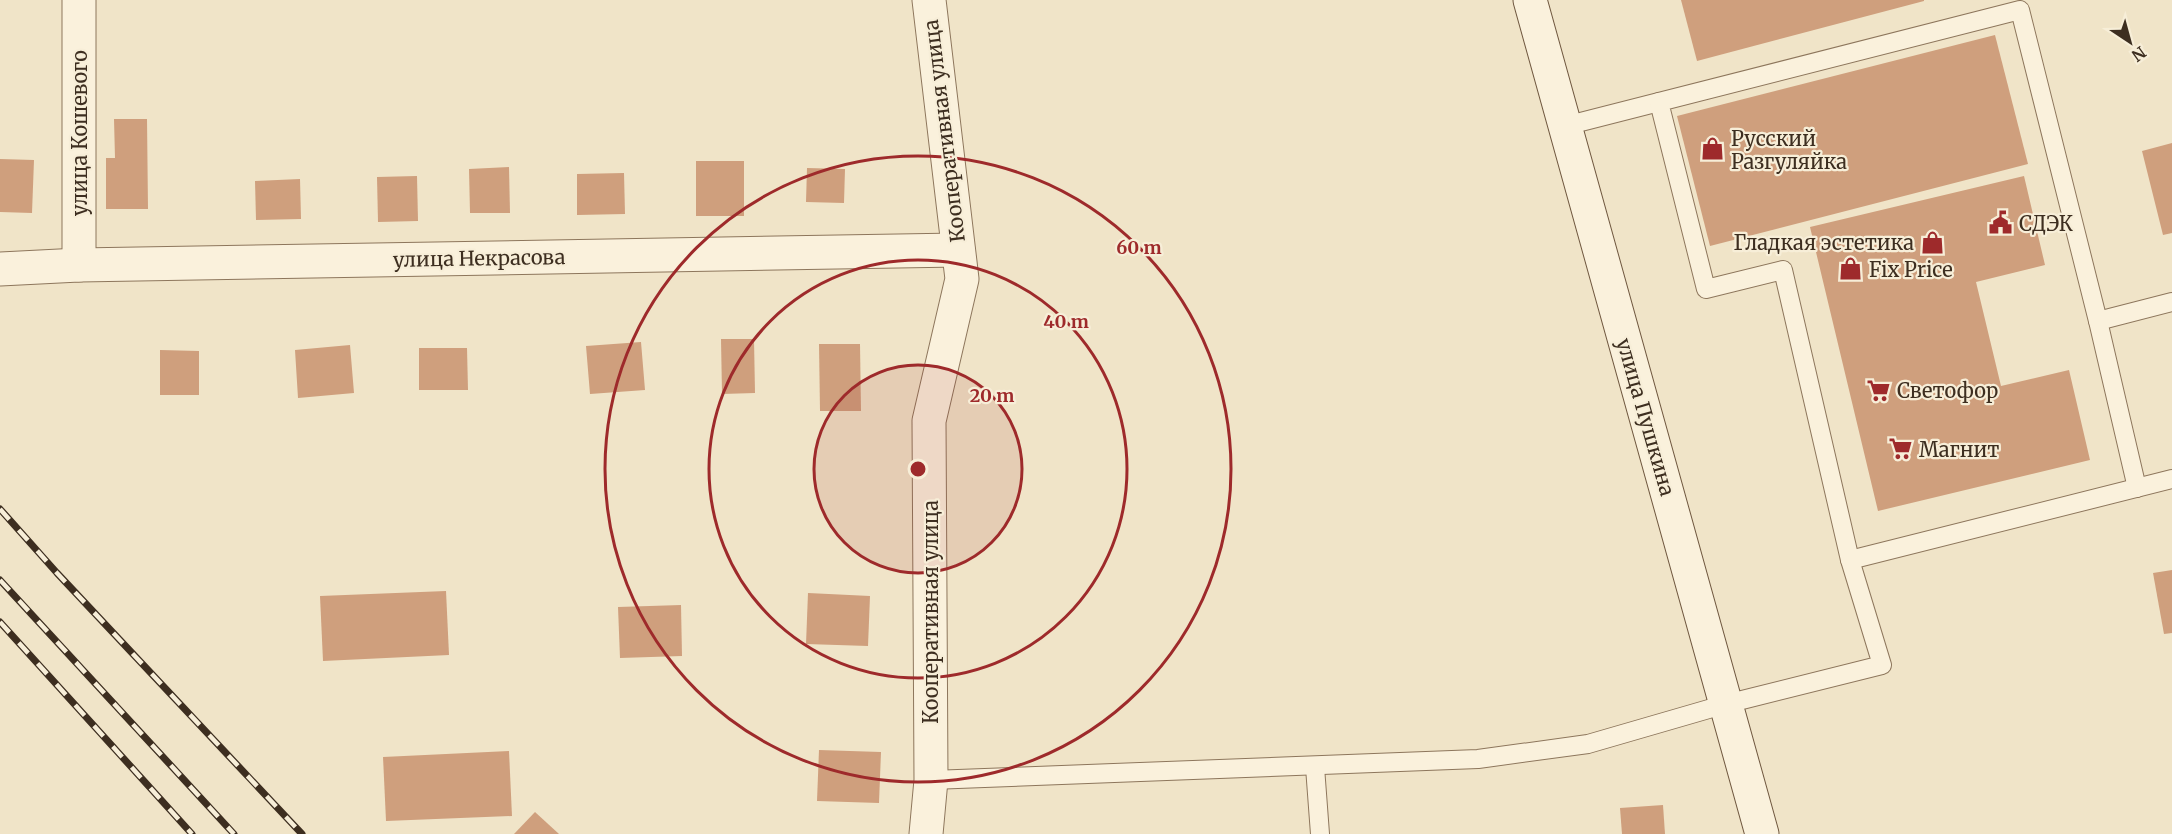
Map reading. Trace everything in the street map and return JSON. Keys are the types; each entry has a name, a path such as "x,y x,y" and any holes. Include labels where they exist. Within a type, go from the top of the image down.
{"street":[{"name":"улица Кошевого","path":"79,0 79,265"},
{"name":"Кооперативная улица","path":"926,834 931,780 929,421 962,279 929,0"},
{"name":"улица Пушкина","path":"1530,0 1762,834"},
{"name":"улица Некрасова","path":"0,269 79,265 958,250"}],"lane":[{"path":"1565,126 2020,10 2138,488"},
{"path":"931,780 1478,759 1588,744 1726,704 1882,665 1850,560 1783,270 1706,289 1659,102"},
{"path":"2098,321 2172,302"},
{"path":"1850,560 2172,479"},
{"path":"1316,767 1320,834"}],"building":[{"path":"1681,0 1924,0 1924,1 1697,61"},
{"path":"1995,35 2028,164 1710,246 1677,116"},
{"path":"114,119 147,119 148,209 106,209 106,158 115,158"},
{"path":"2172,143 2172,233 2163,235 2142,151"},
{"path":"0,159 34,160 32,213 0,212"},
{"path":"696,161 744,161 744,216 696,216"},
{"path":"509,167 510,213 470,213 469,169"},
{"path":"807,168 845,169 844,203 806,202"},
{"path":"624,173 625,214 577,215 577,174"},
{"path":"417,176 418,221 378,222 377,177"},
{"path":"2024,176 2045,265 1976,282 2001,386 2069,370 2090,460 1878,511 1810,227"},
{"path":"300,179 301,219 256,220 255,181"},
{"path":"721,339 754,339 755,393 722,394"},
{"path":"641,342 645,390 590,394 586,346"},
{"path":"819,344 860,344 861,411 820,411"},
{"path":"350,345 354,393 298,398 295,350"},
{"path":"419,348 467,348 468,390 419,390"},
{"path":"160,350 199,351 199,395 160,395"},
{"path":"2172,570 2172,633 2164,634 2153,573"},
{"path":"446,591 449,655 323,661 320,596"},
{"path":"808,593 870,596 868,646 806,644"},
{"path":"681,605 682,656 620,658 618,607"},
{"path":"819,750 881,752 879,803 817,801"},
{"path":"509,751 512,816 386,821 383,757"},
{"path":"1663,805 1665,834 1622,834 1620,808"},
{"path":"535,812 559,834 514,834"}],"railway":[{"path":"0,509 57,573 302,834"},
{"path":"0,580 234,834"},
{"path":"0,622 192,834"}],"place":[{"name":"Русский Разгуляйка","path":"1713,149"},
{"name":"СДЭК","path":"2001,223"},
{"name":"Гладкая эстетика","path":"1932,242"},
{"name":"Fix Price","path":"1851,269"},
{"name":"Светофор","path":"1879,390"},
{"name":"Магнит","path":"1901,449"}]}
